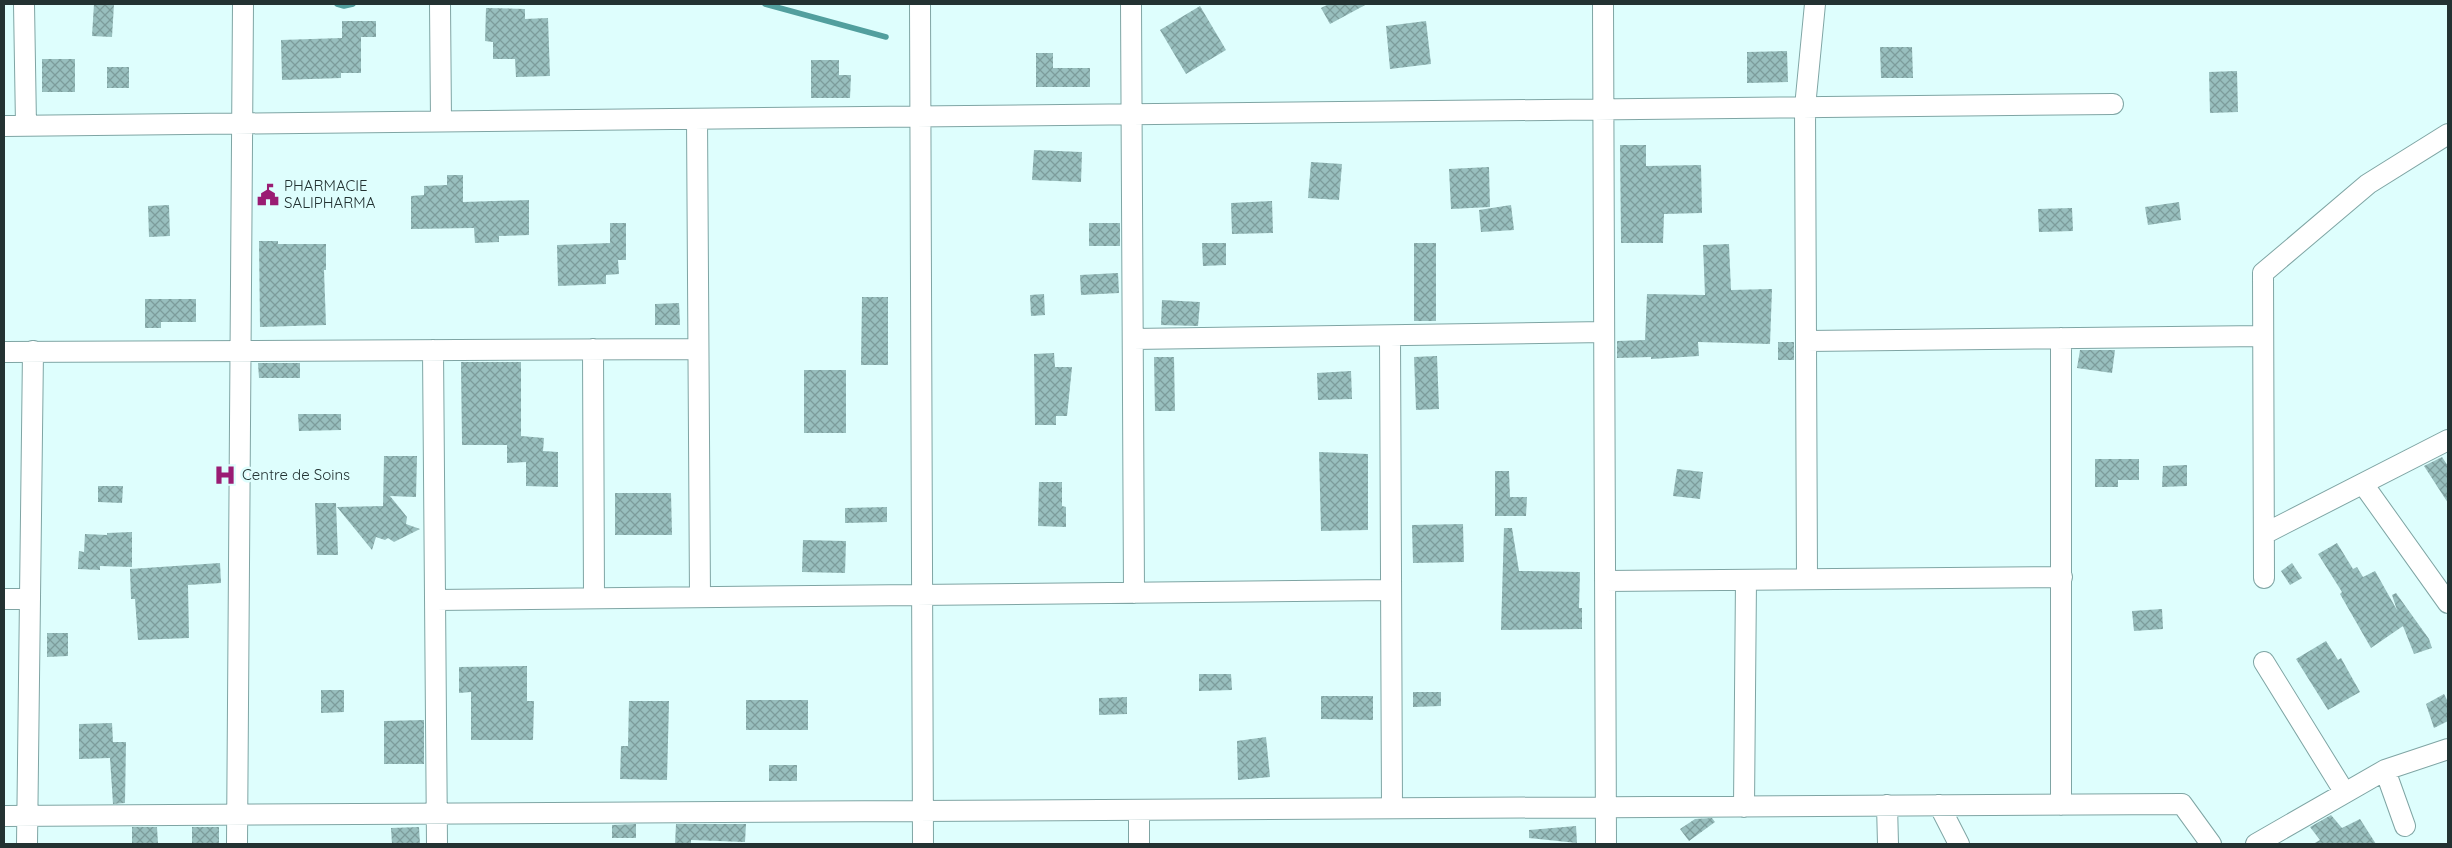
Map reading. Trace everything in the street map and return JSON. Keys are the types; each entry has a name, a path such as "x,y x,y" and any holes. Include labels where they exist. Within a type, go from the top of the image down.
{"street":[{"path":"24,4 26,126"},
{"path":"237,844 243,4"},
{"path":"440,4 440,121"},
{"path":"920,4 923,844"},
{"path":"1131,4 1134,593"},
{"path":"1603,4 1606,844"},
{"path":"1808,579 1805,107 1815,4"},
{"path":"4,126 2114,104"},
{"path":"697,119 700,597"},
{"path":"2264,578 2263,273 2368,184 2448,134"},
{"path":"1133,339 1390,337 1604,332"},
{"path":"1807,341 2263,336"},
{"path":"1390,337 1392,808"},
{"path":"2061,338 2061,805"},
{"path":"593,349 594,598"},
{"path":"4,352 698,349"},
{"path":"433,350 437,844"},
{"path":"27,844 33,352"},
{"path":"2264,534 2448,440"},
{"path":"2363,484 2448,603"},
{"path":"1605,581 2062,577"},
{"path":"1744,806 1746,580"},
{"path":"435,600 1391,590"},
{"path":"4,599 30,599"},
{"path":"2264,662 2345,793"},
{"path":"2256,844 2385,770 2448,749"},
{"path":"2385,770 2405,826"},
{"path":"4,816 2182,804 2211,844"},
{"path":"1887,805 1888,844"},
{"path":"1939,805 1959,844"},
{"path":"1139,810 1139,844"}],"building":[{"path":"94,4 114,4 112,37 92,36"},
{"path":"1329,4 1367,4 1330,24 1321,8"},
{"path":"1200,6 1226,50 1186,74 1160,30"},
{"path":"486,8 525,9 525,19 548,18 550,76 516,77 515,59 493,59 493,42 485,41"},
{"path":"342,21 376,21 376,37 361,37 361,73 341,73 341,78 282,80 281,40 342,38"},
{"path":"1426,21 1431,64 1390,69 1386,26"},
{"path":"1880,47 1912,47 1913,78 1881,78"},
{"path":"1787,51 1788,82 1747,83 1747,52"},
{"path":"1036,53 1053,53 1053,68 1090,68 1090,87 1036,87"},
{"path":"42,59 75,59 75,92 42,92"},
{"path":"811,60 839,60 839,75 851,75 850,98 811,98"},
{"path":"107,67 129,67 129,88 107,88"},
{"path":"2237,71 2238,112 2210,113 2209,72"},
{"path":"1620,145 1646,145 1646,166 1701,165 1702,213 1664,214 1663,243 1621,243"},
{"path":"1034,150 1082,152 1081,182 1032,180"},
{"path":"1311,162 1342,164 1339,200 1308,198"},
{"path":"1489,167 1490,207 1451,209 1449,169"},
{"path":"447,175 463,175 463,202 529,200 529,235 499,236 499,242 475,243 474,228 411,229 411,196 424,195 424,186 447,185"},
{"path":"1272,201 1273,233 1232,234 1231,203"},
{"path":"2179,202 2181,220 2148,225 2145,207"},
{"path":"169,205 170,236 149,237 148,206"},
{"path":"1511,205 1514,230 1481,232 1479,210"},
{"path":"2072,208 2073,231 2039,232 2038,209"},
{"path":"610,223 626,223 626,260 618,260 619,274 606,275 606,284 558,286 557,245 610,243"},
{"path":"1089,223 1120,223 1120,246 1089,246"},
{"path":"259,241 278,241 278,244 326,244 326,270 324,270 326,325 260,327"},
{"path":"1202,243 1226,243 1226,265 1203,266"},
{"path":"1414,243 1436,243 1436,321 1414,321"},
{"path":"1729,244 1731,290 1772,289 1770,344 1698,342 1699,356 1651,359 1651,357 1617,358 1617,341 1645,340 1647,294 1705,295 1703,245"},
{"path":"1118,273 1119,293 1081,295 1080,275"},
{"path":"1044,294 1045,315 1031,316 1030,295"},
{"path":"862,297 888,297 888,365 861,365"},
{"path":"145,299 196,299 196,322 161,322 161,328 145,328"},
{"path":"1162,300 1200,302 1198,326 1161,325"},
{"path":"679,303 680,325 655,325 655,304"},
{"path":"1778,342 1794,342 1794,360 1778,360"},
{"path":"2080,350 2115,350 2112,373 2077,368"},
{"path":"1054,353 1055,367 1072,367 1067,416 1056,416 1056,425 1035,425 1034,354"},
{"path":"1437,356 1439,409 1416,410 1414,357"},
{"path":"1154,357 1174,357 1175,411 1155,411"},
{"path":"461,362 521,362 521,436 544,438 543,451 558,452 558,487 526,486 526,462 507,463 507,445 462,445"},
{"path":"258,363 300,363 300,378 259,378"},
{"path":"804,370 846,370 846,433 804,433"},
{"path":"1351,371 1352,399 1318,400 1317,373"},
{"path":"298,414 341,414 341,430 299,431"},
{"path":"1319,452 1368,454 1368,530 1321,531"},
{"path":"384,456 417,456 416,497 390,496 407,517 406,524 420,529 394,542 388,538 385,540 376,537 372,550 337,507 383,506"},
{"path":"2442,457 2448,466 2448,503 2424,466"},
{"path":"2095,459 2139,459 2139,480 2118,480 2118,487 2095,487"},
{"path":"2187,465 2187,486 2162,487 2163,466"},
{"path":"1677,469 1703,472 1700,499 1673,496"},
{"path":"1495,471 1509,471 1510,497 1527,497 1526,516 1495,516"},
{"path":"1039,482 1062,482 1062,506 1066,507 1066,527 1038,526"},
{"path":"98,486 123,486 122,503 98,502"},
{"path":"615,493 671,493 672,535 615,535"},
{"path":"315,503 336,503 338,555 317,555"},
{"path":"887,507 887,522 845,523 845,508"},
{"path":"1463,524 1464,562 1413,563 1412,525"},
{"path":"1504,528 1512,528 1519,571 1580,572 1579,608 1582,608 1582,629 1501,630"},
{"path":"132,532 132,567 100,566 100,570 78,569 79,551 84,552 85,534 107,535 107,533"},
{"path":"803,540 846,541 845,573 802,572"},
{"path":"2337,543 2353,569 2357,567 2363,577 2375,571 2397,610 2392,595 2396,593 2429,639 2432,648 2414,654 2403,626 2371,648 2340,594 2342,592 2318,554"},
{"path":"220,563 221,583 188,585 189,638 138,640 135,599 131,599 130,569"},
{"path":"2292,563 2302,578 2290,585 2281,571"},
{"path":"2162,609 2163,629 2134,631 2132,611"},
{"path":"47,633 68,633 68,656 47,657"},
{"path":"2326,641 2338,660 2341,658 2360,692 2328,710 2296,659"},
{"path":"527,666 527,701 534,701 533,740 471,740 471,692 459,693 459,667"},
{"path":"1199,674 1231,674 1232,690 1199,691"},
{"path":"321,690 344,690 344,712 321,713"},
{"path":"1413,692 1441,692 1441,706 1413,707"},
{"path":"2444,694 2448,702 2448,721 2434,728 2426,704"},
{"path":"1321,696 1373,696 1373,720 1321,719"},
{"path":"1127,697 1127,714 1099,715 1099,698"},
{"path":"746,700 808,700 808,730 746,730"},
{"path":"629,701 669,701 667,780 620,779 621,746 628,746"},
{"path":"424,720 424,764 384,764 384,721"},
{"path":"112,723 113,742 126,742 125,803 113,804 110,758 79,759 79,724"},
{"path":"1266,737 1270,777 1238,780 1237,741"},
{"path":"769,765 797,765 797,781 769,781"},
{"path":"2331,815 2342,828 2360,819 2376,844 2313,844 2320,840 2310,827"},
{"path":"1712,818 1715,822 1689,841 1680,829 1695,819"},
{"path":"636,824 636,838 612,838 612,825"},
{"path":"676,824 746,824 745,842 691,840 691,844 675,844"},
{"path":"1576,826 1577,843 1529,838 1529,830"},
{"path":"132,827 157,827 158,844 132,844"},
{"path":"192,827 219,827 219,844 192,844"},
{"path":"419,827 420,844 392,844 391,828"}],"waterway":[{"path":"337,4 344,6 353,4"},
{"path":"765,4 886,37"}],"place":[{"name":"PHARMACIE SALIPHARMA","path":"268,195"},
{"name":"Centre de Soins","path":"225,475"}]}
